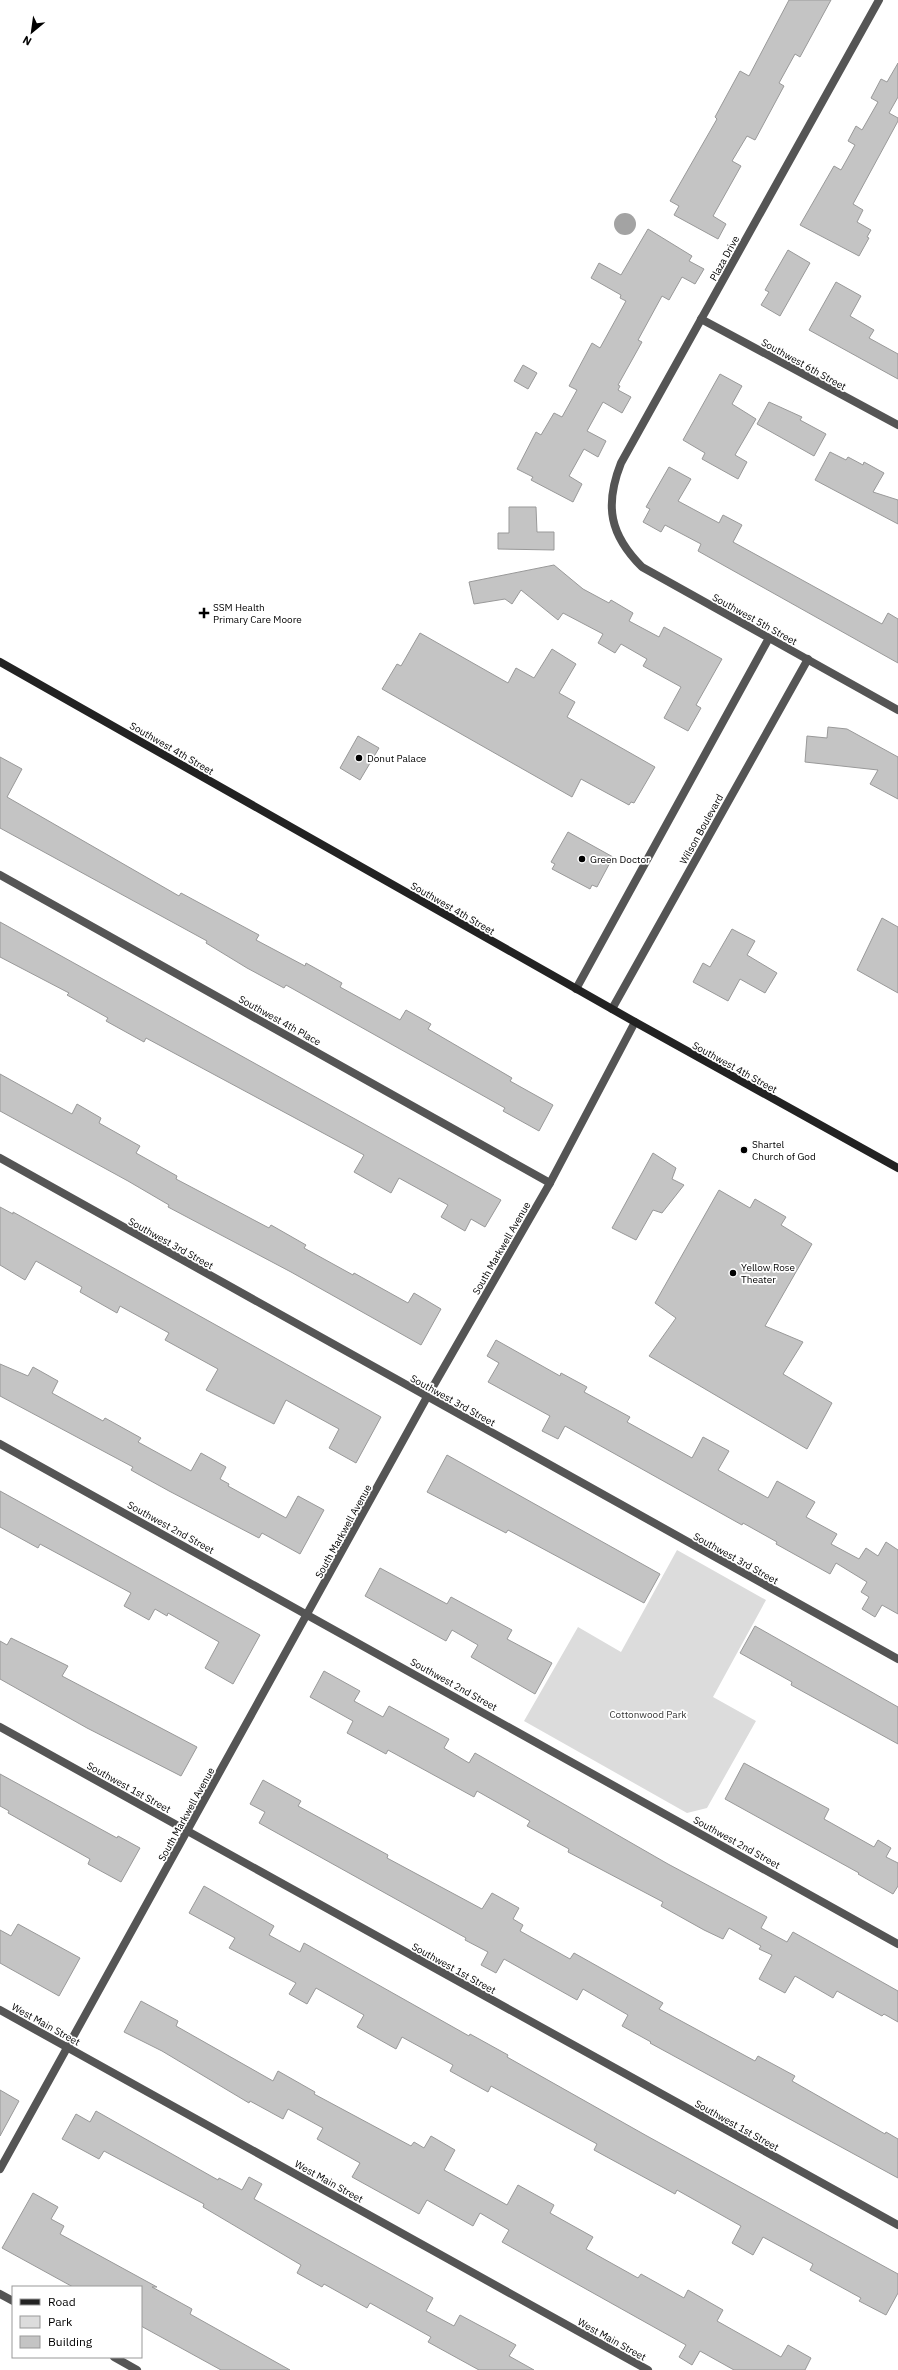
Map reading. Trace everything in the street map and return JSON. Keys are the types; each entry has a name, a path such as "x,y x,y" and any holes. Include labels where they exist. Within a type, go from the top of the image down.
{"main road":[{"name":"Southwest 4th Street","path":"0,662 576,989 898,1168"}],"street":[{"name":"Plaza Drive","path":"616,532 611,501 613,482 621,464 879,0"},
{"name":"Southwest 6th Street","path":"701,319 898,425"},
{"name":"Southwest 5th Street","path":"616,532 630,555 642,567 898,710"},
{"path":"576,989 769,638"},
{"name":"Wilson Boulevard","path":"612,1009 808,659"},
{"name":"Southwest 4th Place","path":"0,875 550,1183"},
{"name":"South Markwell Avenue","path":"0,2169 309,1614 427,1397 550,1183 635,1022"},
{"name":"Southwest 3rd Street","path":"0,1158 898,1659"},
{"name":"Southwest 2nd Street","path":"0,1444 309,1614 898,1944"},
{"name":"Southwest 1st Street","path":"0,1727 898,2226"},
{"name":"West Main Street","path":"0,2010 648,2370"},
{"path":"0,2294 12,2300"},
{"path":"116,2358 137,2370"}],"green space":[{"name":"Cottonwood Park","path":"677,1550 766,1600 713,1697 756,1721 707,1808 687,1813 524,1721 578,1627 621,1652"}],"shaded area":[{"path":"625,213 633,216 636,224 633,232 625,235 617,232 614,224 617,216"}],"building":[{"path":"789,0 831,0 800,57 795,54 779,83 784,86 755,140 747,136 732,161 741,166 713,216 726,224 718,239 674,215 679,206 670,201 717,119 715,117 740,71 749,76"},
{"path":"898,63 898,97 889,113 898,118 898,121 853,204 863,210 857,222 871,230 867,237 869,238 859,256 800,225 834,166 841,170 855,145 848,141 856,126 862,130 878,102 871,98 881,79 887,82"},
{"path":"648,229 692,256 689,261 704,269 695,284 682,277 669,300 662,296 638,340 642,342 618,385 620,386 618,390 631,397 622,413 603,402 587,431 606,441 598,457 584,449 569,476 582,484 573,502 531,480 533,477 517,469 536,432 541,435 554,413 562,417 577,390 569,386 592,343 600,348 626,301 620,298 621,295 591,278 599,263 621,275"},
{"path":"788,250 810,263 780,316 761,305 769,292 765,290"},
{"path":"836,282 861,296 850,316 874,330 869,338 898,354 898,379 809,330"},
{"path":"523,365 537,373 528,389 514,381"},
{"path":"720,374 742,386 732,404 756,419 735,455 747,462 738,479 702,459 705,453 683,440"},
{"path":"769,402 802,417 800,420 826,434 814,456 757,424"},
{"path":"830,452 846,460 848,457 863,465 864,462 884,473 873,492 898,500 898,524 815,480"},
{"path":"669,467 691,479 678,501 719,523 723,515 742,525 733,542 882,624 888,613 898,619 898,663 698,551 701,544 665,525 661,532 643,522 650,509 646,507"},
{"path":"509,507 536,507 537,532 554,532 554,550 498,549 498,533 509,533"},
{"path":"554,565 583,589 609,603 611,600 633,613 629,621 659,637 664,627 722,659 696,705 701,708 688,731 664,718 681,687 643,666 647,659 621,644 615,653 598,643 603,634 563,613 558,620 521,590 512,604 505,599 474,604 469,582"},
{"path":"420,633 508,683 516,668 534,678 552,649 576,664 559,693 575,702 567,717 655,767 634,803 631,802 629,805 581,779 572,797 382,689 397,664 401,666"},
{"path":"828,727 847,729 898,757 898,799 870,784 878,770 805,762 807,736 827,738"},
{"name":"Donut Palace","path":"358,736 379,748 360,780 340,768"},
{"path":"0,757 22,769 7,797 179,896 181,893 259,935 256,940 305,966 306,963 342,983 340,987 400,1020 406,1010 431,1024 428,1029 512,1078 510,1081 553,1105 539,1131 503,1111 505,1108 286,985 284,988 247,968 206,943 207,941 0,828"},
{"name":"Green Doctor","path":"568,832 613,857 597,887 592,885 590,889 552,869 555,864 551,862"},
{"path":"882,918 898,927 898,993 857,970"},
{"path":"0,922 501,1200 485,1227 471,1219 465,1231 441,1217 448,1205 399,1178 391,1193 354,1172 364,1155 146,1038 144,1042 106,1021 108,1018 67,995 69,993 0,957"},
{"path":"732,929 755,941 747,955 777,973 765,993 740,979 728,1001 693,982 703,963 710,967"},
{"path":"0,1074 72,1114 77,1104 101,1118 99,1123 140,1146 136,1153 177,1176 176,1179 269,1228 271,1225 306,1245 304,1248 353,1275 354,1273 408,1303 414,1293 441,1309 421,1345 291,1272 168,1207 169,1205 128,1181 0,1111"},
{"path":"653,1153 676,1168 672,1179 684,1185 662,1213 653,1210 636,1240 612,1228"},
{"name":"Yellow Rose Theater","path":"719,1190 750,1208 755,1199 786,1217 781,1225 812,1244 765,1326 803,1342 783,1374 832,1403 807,1449 649,1356 676,1318 655,1303"},
{"path":"0,1207 13,1214 13,1212 381,1417 356,1463 329,1448 339,1429 286,1400 274,1424 206,1390 218,1369 165,1340 169,1333 120,1306 117,1313 80,1292 82,1287 36,1261 25,1280 0,1265"},
{"path":"496,1340 560,1376 561,1373 587,1387 584,1392 630,1417 627,1422 692,1458 703,1437 729,1451 718,1470 768,1498 777,1481 815,1502 806,1517 837,1534 831,1544 859,1559 866,1548 878,1556 886,1542 898,1550 898,1614 882,1605 875,1617 862,1609 869,1597 861,1592 867,1582 836,1563 830,1574 776,1544 777,1542 743,1523 742,1525 565,1426 558,1439 542,1431 550,1416 488,1382 499,1363 487,1356"},
{"path":"0,1364 28,1376 33,1367 58,1381 52,1393 103,1421 105,1418 141,1438 138,1442 191,1471 201,1453 226,1467 220,1479 229,1484 228,1486 286,1518 298,1496 324,1510 300,1554 262,1533 259,1538 169,1491 131,1470 133,1467 0,1396"},
{"path":"447,1455 660,1574 644,1603 508,1530 506,1533 427,1492"},
{"path":"0,1491 260,1635 233,1684 205,1668 219,1642 168,1613 167,1616 155,1609 149,1620 124,1606 131,1593 40,1544 38,1548 0,1527"},
{"path":"380,1568 447,1604 451,1597 512,1630 507,1639 552,1663 535,1694 471,1657 478,1645 452,1630 446,1641 365,1596"},
{"path":"755,1626 898,1707 898,1744 791,1685 792,1682 740,1653"},
{"path":"11,1638 68,1666 62,1676 197,1747 181,1776 87,1728 0,1679 0,1641 7,1645"},
{"path":"324,1671 360,1691 354,1701 383,1717 389,1706 449,1739 444,1748 469,1763 475,1753 668,1864 767,1917 761,1928 787,1942 793,1932 898,1991 898,2022 884,2014 882,2016 837,1991 833,1998 795,1976 785,1993 759,1979 772,1955 759,1949 761,1946 729,1928 723,1939 704,1930 661,1906 663,1902 568,1852 569,1849 527,1826 530,1821 477,1791 474,1797 388,1750 386,1754 347,1733 353,1721 310,1697"},
{"path":"744,1763 829,1809 824,1819 874,1847 878,1840 891,1848 886,1857 898,1863 898,1886 893,1894 858,1874 859,1873 725,1799"},
{"path":"0,1774 117,1838 118,1836 140,1848 121,1882 88,1864 90,1859 8,1813 9,1811 0,1806"},
{"path":"263,1780 301,1801 298,1806 388,1855 387,1858 482,1909 492,1893 519,1908 513,1919 523,1925 520,1931 570,1959 574,1953 663,2003 659,2009 755,2061 758,2056 795,2076 792,2081 885,2134 886,2132 898,2139 898,2178 650,2043 651,2042 622,2026 628,2015 583,1989 577,2000 504,1959 496,1973 481,1965 488,1952 465,1940 466,1938 259,1823 265,1812 250,1804"},
{"path":"204,1886 274,1926 269,1935 300,1952 304,1943 469,2036 470,2034 508,2055 507,2057 647,2136 898,2274 898,2293 886,2315 859,2301 861,2298 810,2270 813,2264 763,2237 753,2255 732,2243 741,2226 677,2190 675,2194 594,2150 597,2144 491,2086 488,2092 450,2071 453,2065 402,2037 396,2049 357,2027 364,2015 316,1988 307,2004 289,1994 296,1983 229,1948 235,1938 189,1913"},
{"path":"18,1924 80,1958 59,1996 0,1963 0,1930 11,1936"},
{"path":"141,2001 178,2021 176,2026 273,2081 278,2071 315,2092 314,2094 411,2146 414,2142 424,2148 431,2136 455,2150 444,2170 507,2205 518,2185 554,2205 550,2213 593,2237 586,2249 638,2278 641,2274 684,2298 688,2290 723,2310 717,2321 781,2357 788,2345 811,2358 805,2370 734,2370 700,2351 692,2365 679,2357 686,2345 502,2242 509,2230 480,2213 473,2226 427,2200 419,2214 352,2177 360,2163 317,2139 323,2128 288,2109 283,2119 250,2101 249,2103 162,2051 124,2032"},
{"path":"0,2090 19,2101 0,2136"},
{"path":"96,2111 218,2180 219,2178 242,2190 249,2177 262,2184 254,2199 433,2298 426,2311 454,2326 460,2315 516,2345 509,2356 534,2370 479,2370 428,2342 431,2337 370,2303 367,2308 324,2284 322,2287 297,2273 301,2265 203,2207 204,2204 104,2151 99,2159 62,2139 76,2114 90,2122"},
{"path":"33,2193 58,2207 51,2219 64,2226 60,2234 157,2287 152,2287 192,2309 190,2314 290,2370 221,2370 142,2327 142,2286 71,2286 2,2248"}],"place":[{"name":"SSM Health Primary Care Moore","path":"204,613"},
{"name":"Donut Palace","path":"359,758"},
{"name":"Green Doctor","path":"582,859"},
{"name":"Shartel Church of God","path":"744,1150"},
{"name":"Yellow Rose Theater","path":"733,1273"}]}
